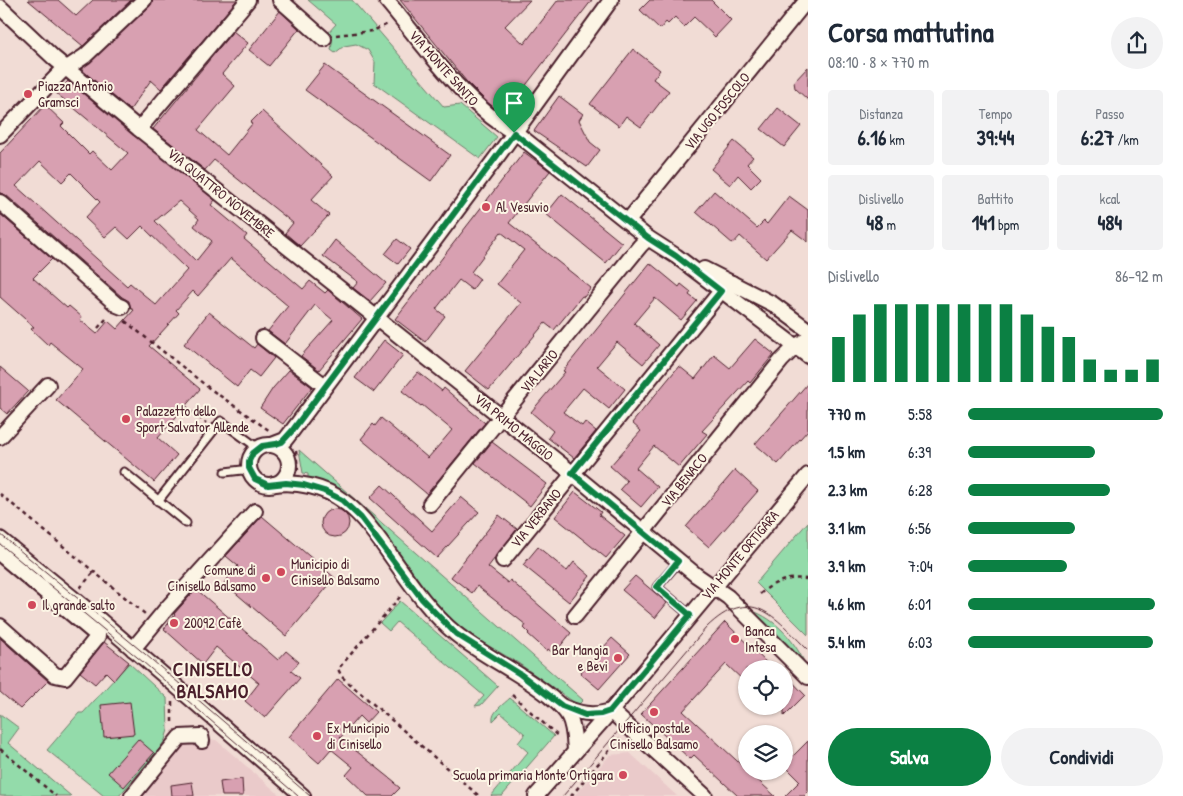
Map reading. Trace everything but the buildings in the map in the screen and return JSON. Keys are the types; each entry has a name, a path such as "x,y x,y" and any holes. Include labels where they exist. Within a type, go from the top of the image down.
{"street":[{"path":"0,135 67,68 86,56 144,0"},
{"path":"139,128 248,0"},
{"path":"280,0 324,39"},
{"name":"VIA MONTE SANTO","path":"386,0 470,99 648,238 727,287 808,356"},
{"path":"273,438 285,440 611,0"},
{"name":"VIA UGO FOSCOLO","path":"628,221 807,0"},
{"path":"0,7 67,68"},
{"name":"VIA QUATTRO NOVEMBRE","path":"67,68 376,318"},
{"path":"0,202 116,305 122,313"},
{"name":"VIA LARIO","path":"430,504 648,238"},
{"name":"VIA MONTE SANTO","path":"727,287 773,304 808,330"},
{"name":"VIA VERBANO","path":"503,560 572,473 727,287"},
{"name":"VIA PRIMO MAGGIO","path":"376,318 572,473 678,561 728,597 808,678"},
{"path":"263,338 325,386"},
{"name":"VIA BENACO","path":"575,616 781,361 796,346 808,339"},
{"path":"0,437 48,385"},
{"path":"273,438 266,445 258,448 250,458 250,472 254,478 268,485 299,484 324,491 342,500 373,531 422,599 445,624 468,643 520,674 562,706 585,715 601,714 610,711 705,796"},
{"path":"273,438 284,452 289,464 288,473 285,478 274,484"},
{"name":"VIA MONTE ORTIGARA","path":"536,796 610,711 808,475"},
{"path":"133,649 255,511"},
{"path":"0,539 133,649 299,793"},
{"path":"0,554 98,636 65,677 54,675 0,626"},
{"path":"562,706 572,725 575,750"},
{"path":"132,796 180,737 202,736 202,741"}],"lane":[{"path":"158,501 222,421 258,448"},
{"path":"225,472 242,470 250,472"},
{"path":"124,472 186,523"},
{"path":"678,561 657,587 690,615"}],"path":[{"path":"324,39 337,34 372,31 401,19"},
{"path":"122,313 209,388 270,432 273,438"},
{"path":"98,328 106,319"},
{"path":"186,408 215,430"},
{"path":"296,449 299,475"},
{"path":"0,494 155,623"},
{"path":"760,594 770,586 786,579 808,579"},
{"path":"400,597 338,669 342,677 479,796"},
{"path":"512,695 564,741"},
{"path":"571,796 619,739 626,745"},
{"path":"0,749 56,796"}],"shaded area":[{"path":"216,740 281,796 137,796 181,746 192,741"},
{"name":"Scuola primaria Monte Ortigara","path":"630,753 677,796 574,796 610,755"}],"green space":[{"path":"308,0 352,0 444,107 460,105 497,137 480,159 374,83 375,62 368,50 356,44 344,46 335,53 331,50 332,43 328,33 336,24"},
{"path":"299,450 583,700 578,705 518,663 482,642 458,625 434,602 396,549 354,502 331,485 308,480 308,474 303,473"},
{"path":"808,522 808,635 756,583"},
{"path":"400,601 498,686 481,705 475,706 484,696 397,622 389,631 380,623"},
{"path":"750,610 777,625 797,649 807,668"},
{"path":"129,663 167,698 168,730 160,748 119,796 104,796 47,750 79,713 83,713"},
{"path":"510,698 554,736 502,796 491,796 528,752 518,743 525,734 501,713 493,721 496,711"},
{"path":"0,714 19,728 8,743 71,796 0,796"}],"tram line":[{"path":"0,534 145,654 310,796"},
{"path":"0,544 143,662 298,796"},
{"path":"563,796 706,628 722,615 736,608 749,607 761,610 773,616 808,650"}],"place":[{"name":"Piazza Antonio Gramsci","path":"28,94"},
{"name":"Al Vesuvio","path":"486,207"},
{"name":"Palazzetto dello Sport Salvator Allende","path":"126,419"},
{"name":"Municipio di Cinisello Balsamo","path":"281,572"},
{"name":"Comune di Cinisello Balsamo","path":"266,578"},
{"name":"Il grande salto","path":"32,605"},
{"name":"20092 Cafè","path":"174,623"},
{"name":"Banca Intesa","path":"735,639"},
{"name":"Bar Mangia e Bevi","path":"618,658"},
{"name":"Ufficio postale Cinisello Balsamo","path":"654,712"},
{"name":"Ex Municipio di Cinisello","path":"317,736"},
{"name":"Scuola primaria Monte Ortigara","path":"623,775"}],"district":[{"name":"CINISELLO BALSAMO","path":"213,680"}],"route":[{"path":"514,133 648,238 676,256 721,291 572,473 678,561 657,587 690,615 610,711 593,716 571,711 562,706 520,674 456,634 422,599 373,531 342,500 324,491 299,484 264,484 254,478 249,468 250,458 256,449 285,440 514,133"}]}
